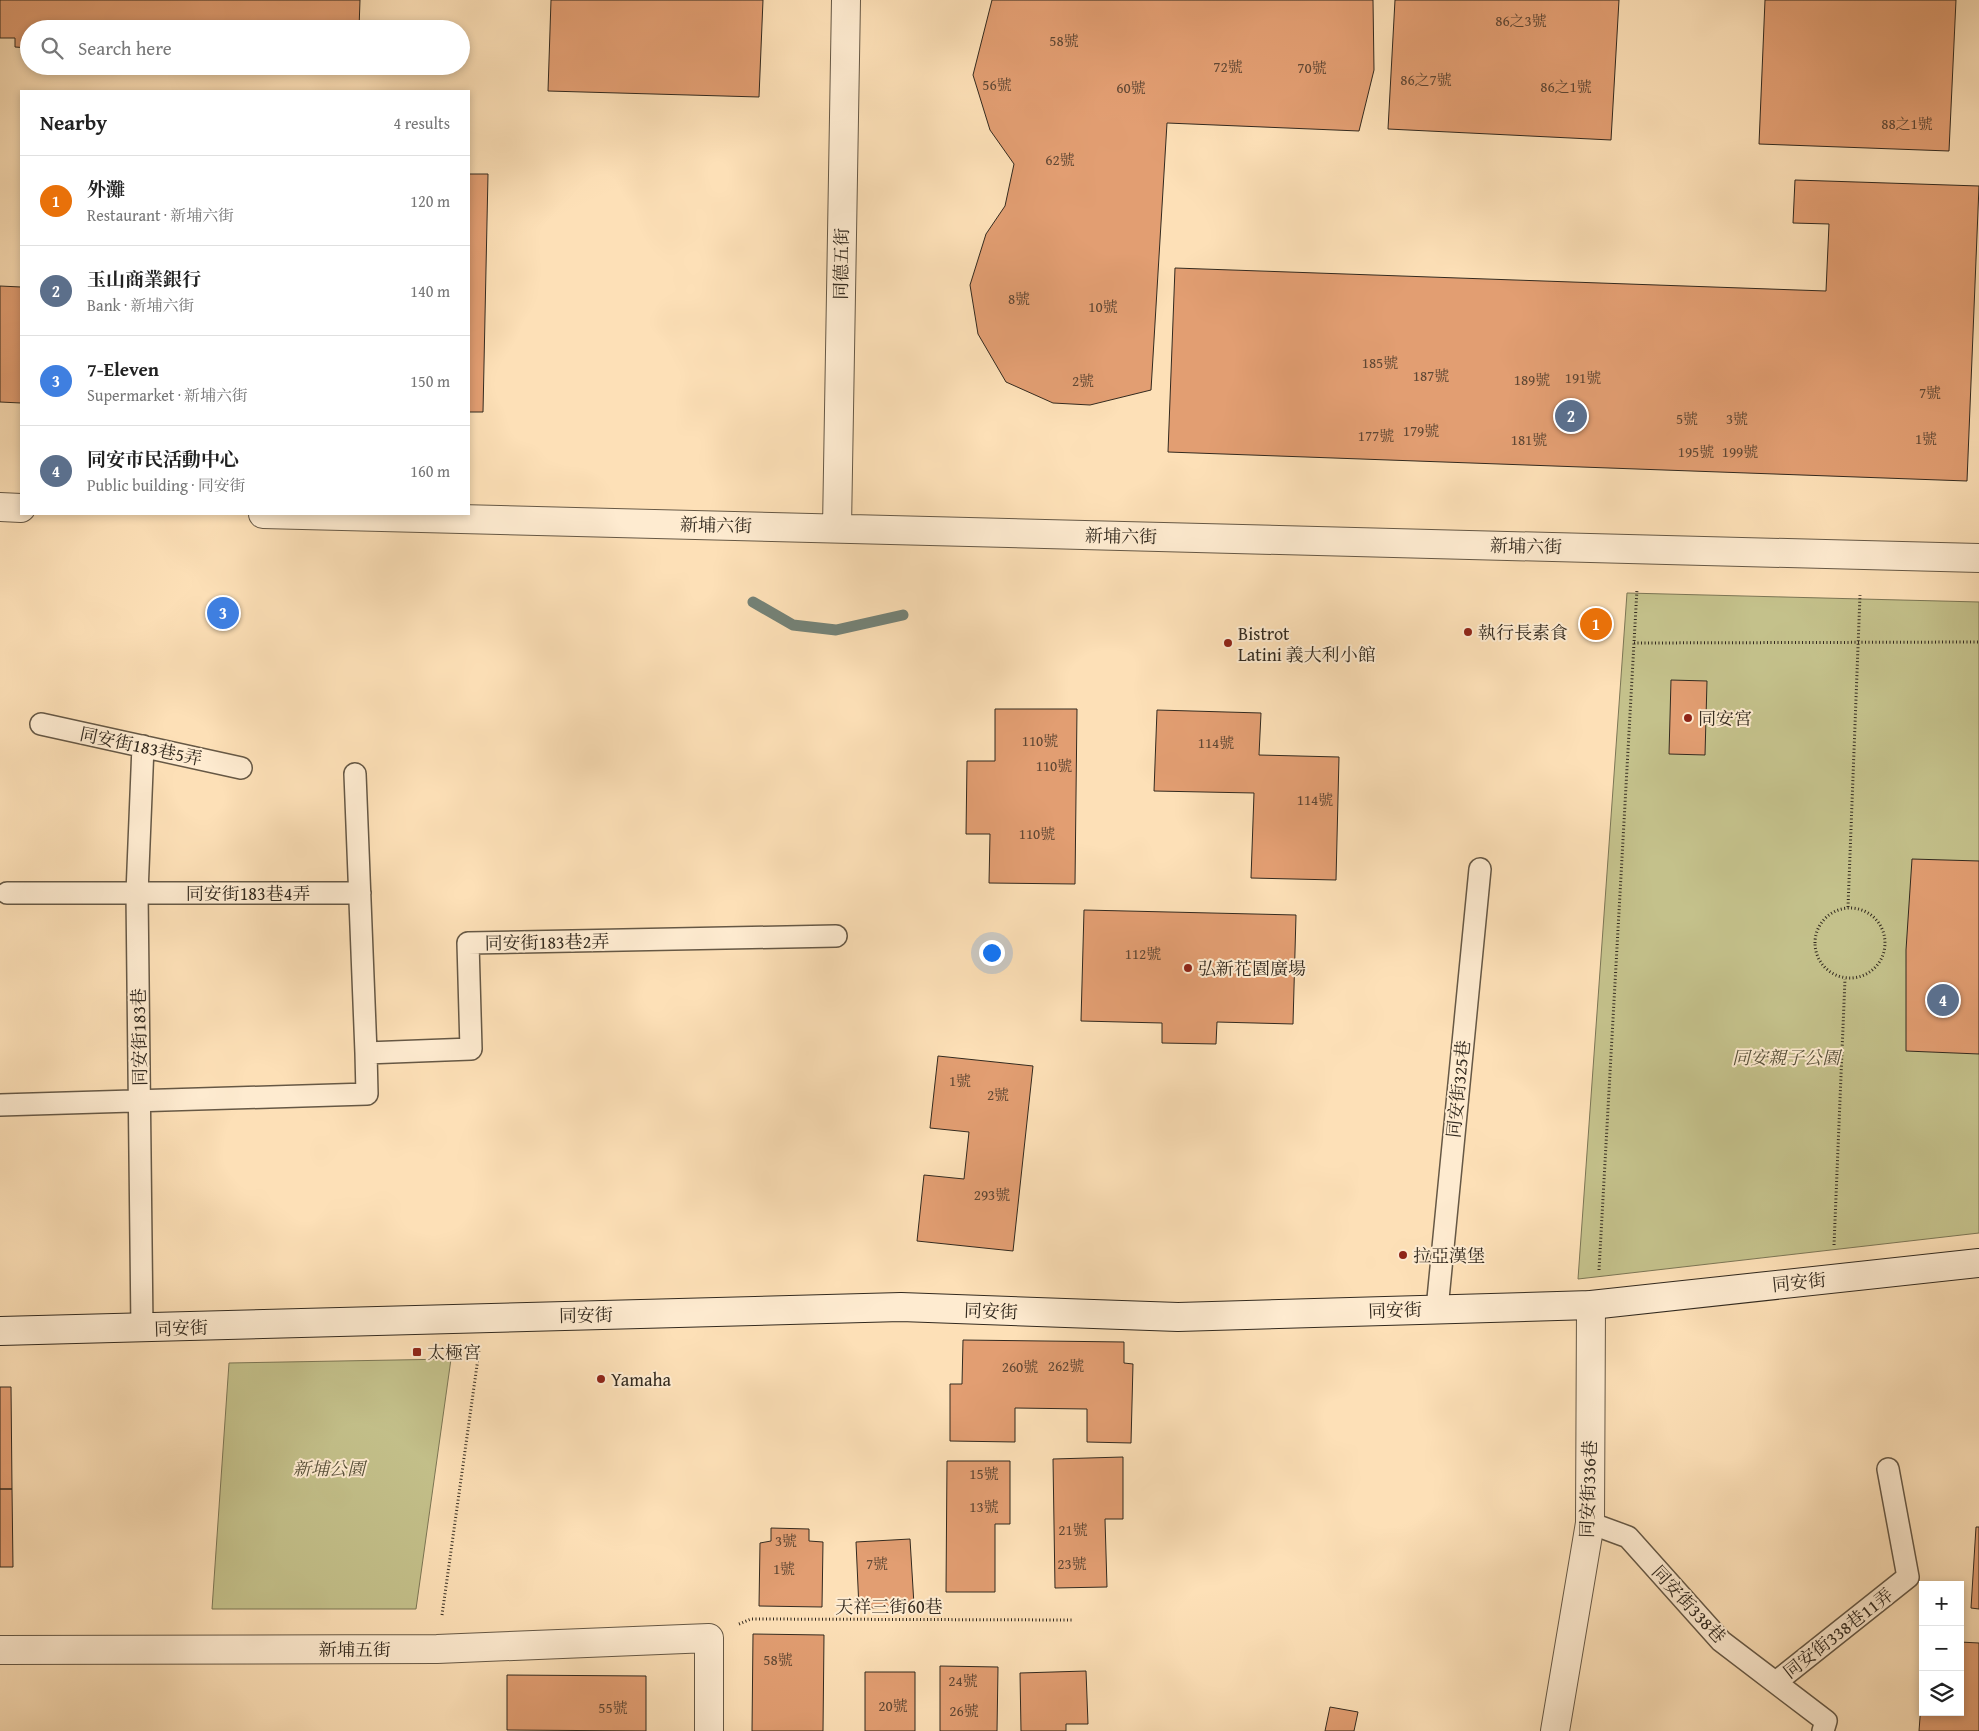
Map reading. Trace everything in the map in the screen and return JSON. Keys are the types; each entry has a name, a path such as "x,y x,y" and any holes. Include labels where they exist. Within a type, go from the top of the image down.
{"street":[{"name":"同德五街","path":"836,528 846,0"},
{"path":"0,507 20,508"},
{"name":"新埔六街","path":"304,515 1979,558"},
{"name":"同安街","path":"0,1331 142,1329 901,1307 1178,1317 1591,1305 1979,1263"},
{"name":"同安街336巷","path":"1555,1731 1590,1523 1591,1305"},
{"path":"709,1731 710,1638"},
{"name":"新埔五街","path":"0,1650 437,1649 710,1638"}],"lane":[{"name":"同安街183巷5弄","path":"41,724 241,768"},
{"name":"同安街183巷","path":"142,1329 137,893 143,746"},
{"path":"0,1105 367,1094 355,774"},
{"name":"同安街325巷","path":"1437,1309 1480,869"},
{"name":"同安街183巷4弄","path":"7,893 360,893"},
{"name":"同安街183巷2弄","path":"366,1053 470,1050 468,943 836,936"},
{"name":"同安街338巷11弄","path":"1776,1682 1908,1577 1888,1469"},
{"name":"同安街338巷","path":"1590,1523 1628,1537 1721,1641 1826,1721 1823,1731"}],"path":[{"path":"1599,1272 1637,589"},
{"path":"1848,907 1860,595"},
{"path":"1634,643 1979,642"},
{"path":"1848,907 1860,909 1870,914 1879,922 1884,933 1885,944 1883,956 1877,966 1868,974 1857,978 1845,979 1824,969 1818,959 1815,948 1815,936 1819,925 1827,916 1837,910 1848,907"},
{"path":"1834,1247 1845,979"},
{"path":"437,1649 484,1318"},
{"name":"天祥三街60巷","path":"710,1638 751,1619 1073,1620"}],"green space":[{"name":"同安親子公園","path":"1627,593 1979,602 1979,1233 1578,1279"},
{"name":"新埔公園","path":"451,1359 416,1609 212,1609 229,1363"}],"building":[{"path":"0,0 360,0 359,20 20,20 20,47 15,47 15,38 0,38"},
{"path":"551,0 763,0 759,97 548,91"},
{"path":"992,0 1373,0 1374,70 1359,131 1167,123 1151,390 1090,405 1053,403 1006,382 978,334 970,285 986,234 1005,206 1014,164 990,130 973,75"},
{"path":"1395,0 1619,0 1611,140 1388,129"},
{"path":"1765,0 1956,0 1949,151 1759,144"},
{"path":"470,174 488,174 483,412 470,412"},
{"path":"1795,180 1979,186 1967,481 1168,452 1175,268 1826,291 1829,224 1793,223"},
{"path":"0,286 20,287 20,403 0,402"},
{"name":"同安宮","path":"1671,680 1707,681 1705,755 1669,754"},
{"path":"995,709 1077,709 1075,884 989,883 990,834 966,834 967,761 995,761"},
{"path":"1157,710 1261,713 1259,755 1339,757 1336,880 1251,878 1254,793 1154,791"},
{"path":"1912,859 1979,861 1979,1054 1906,1051 1906,950"},
{"name":"弘新花園廣場","path":"1084,910 1296,915 1293,1024 1217,1022 1216,1044 1162,1043 1162,1023 1081,1021"},
{"path":"938,1056 1033,1066 1013,1251 917,1241 924,1175 964,1179 969,1132 930,1128"},
{"path":"963,1340 1124,1342 1124,1363 1133,1364 1131,1443 1087,1442 1087,1409 1015,1408 1015,1442 950,1441 950,1384 962,1384"},
{"path":"0,1387 11,1387 12,1489 0,1489"},
{"path":"1123,1457 1123,1519 1105,1519 1107,1587 1055,1588 1053,1459"},
{"path":"947,1461 1010,1461 1010,1524 995,1524 995,1592 946,1592"},
{"path":"0,1489 12,1489 13,1567 0,1567"},
{"path":"1976,1527 1979,1527 1979,1609 1971,1608"},
{"path":"771,1528 809,1529 809,1541 823,1542 822,1607 759,1606 760,1543 771,1541"},
{"path":"910,1539 914,1605 859,1609 856,1542"},
{"path":"753,1634 824,1635 823,1731 752,1731"},
{"path":"1964,1642 1979,1643 1979,1731 1919,1731 1920,1716 1964,1716"},
{"path":"940,1666 998,1667 997,1731 940,1731"},
{"path":"1086,1671 1088,1724 1066,1724 1066,1731 1021,1731 1020,1673"},
{"path":"865,1672 915,1672 915,1731 865,1731"},
{"path":"507,1675 646,1676 646,1731 507,1730"},
{"path":"1330,1707 1358,1712 1354,1731 1325,1731"}],"waterway":[{"path":"753,602 793,625 836,630 903,615"}],"place":[{"name":"玉山商業銀行","path":"1571,416"},
{"name":"7-Eleven","path":"223,613"},
{"name":"外灘","path":"1596,624"},
{"name":"執行長素食","path":"1468,632"},
{"name":"Bistrot Latini 義大利小館","path":"1228,643"},
{"name":"同安宮","path":"1688,718"},
{"name":"弘新花園廣場","path":"1188,968"},
{"name":"同安市民活動中心","path":"1943,1000"},
{"name":"拉亞漢堡","path":"1403,1255"},
{"name":"太極宮","path":"417,1352"},
{"name":"Yamaha","path":"601,1379"}]}
